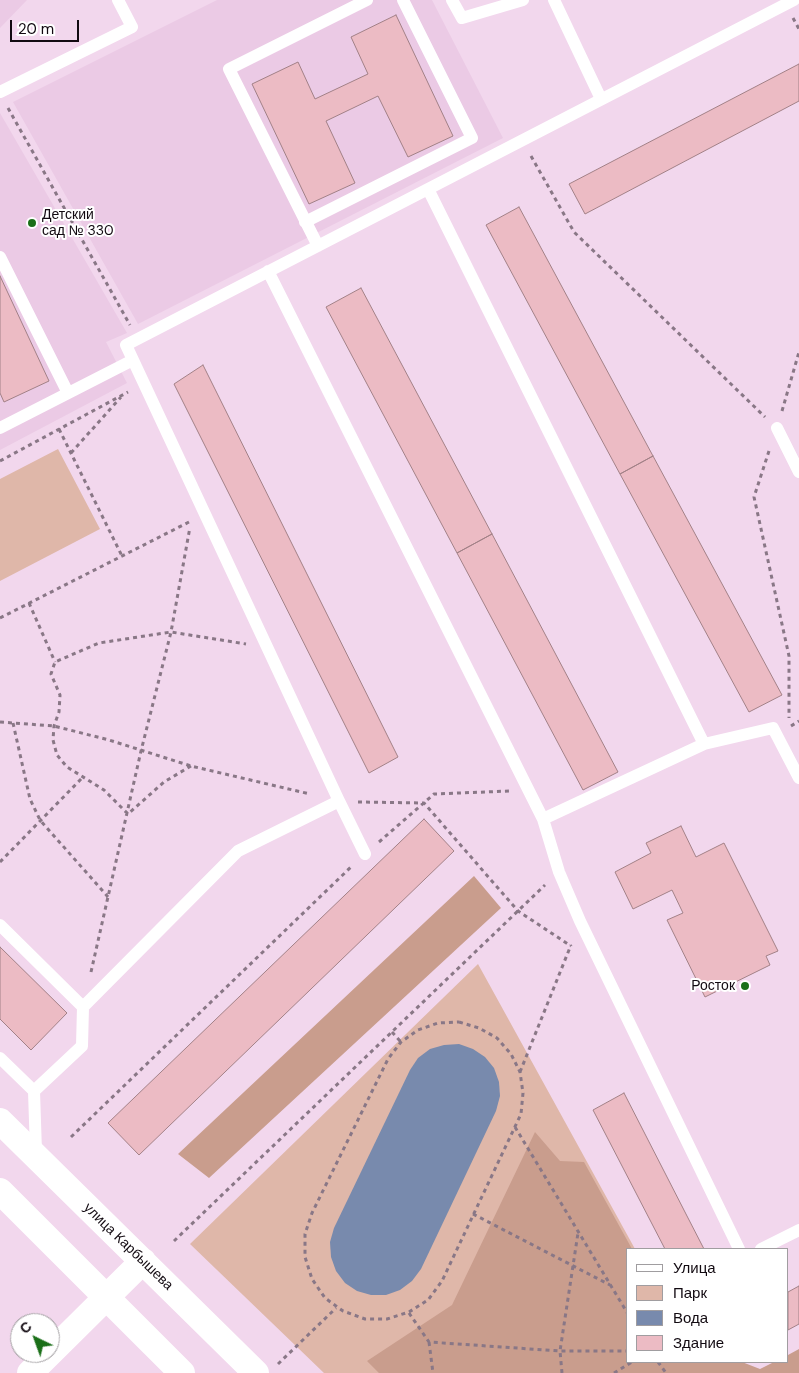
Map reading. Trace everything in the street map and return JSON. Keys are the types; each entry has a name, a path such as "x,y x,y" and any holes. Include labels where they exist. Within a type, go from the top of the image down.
{"street":[{"name":"улица Карбышева","path":"0,1122 143,1261 266,1370"},
{"path":"1,1194 182,1373"},
{"path":"30,1373 108,1298 143,1261"}],"lane":[{"path":"2,98 132,27 118,0"},
{"path":"318,246 229,69 367,0"},
{"path":"305,222 472,138 402,0"},
{"path":"452,0 462,18 524,0"},
{"path":"554,0 601,99"},
{"path":"365,854 126,345 788,2"},
{"path":"428,189 704,744"},
{"path":"0,257 68,393"},
{"path":"268,271 543,819 559,872 580,921 738,1248"},
{"path":"0,428 133,360"},
{"path":"777,428 799,472"},
{"path":"543,819 704,744 773,728 799,778"},
{"path":"34,1091 82,1046 83,1007 238,851 339,802"},
{"path":"0,925 83,1007"},
{"path":"0,1058 34,1091 36,1157"},
{"path":"763,1248 799,1230"}],"path":[{"path":"2,98 137,339"},
{"path":"523,140 574,232 777,428"},
{"path":"789,726 789,656 754,498 799,352"},
{"path":"0,461 144,384"},
{"path":"71,453 122,396"},
{"path":"59,429 122,556"},
{"path":"0,618 191,521 171,632 141,752 83,1007"},
{"path":"29,603 55,662 51,674 60,695 59,712 54,726 53,740 57,755 67,767 104,790 128,814"},
{"path":"55,662 99,643 171,632 268,648"},
{"path":"0,722 54,726 109,740 141,752 191,766 339,802 424,802 518,911 571,946"},
{"path":"13,723 30,799 40,820 108,898"},
{"path":"128,814 164,782 191,766"},
{"path":"0,862 84,776"},
{"path":"70,1137 365,854 434,794 528,790"},
{"path":"174,1241 559,872"},
{"path":"520,1072 580,921"},
{"path":"459,1022 479,1028 496,1038 511,1054 520,1072 523,1093 520,1114 515,1127 442,1282 428,1300 409,1312 388,1319 365,1319 336,1308 325,1298 312,1279 305,1257 305,1234 312,1213 388,1059 401,1042 418,1030 438,1023 459,1022"},
{"path":"392,1032 401,1042"},
{"path":"515,1127 626,1311"},
{"path":"473,1214 611,1286"},
{"path":"562,1373 560,1351 578,1232"},
{"path":"266,1370 336,1308"},
{"path":"409,1312 429,1342 433,1373"},
{"path":"429,1342 560,1351 626,1351"},
{"path":"614,1373 630,1363"}],"shaded area":[{"path":"0,0 27,0 0,28"},
{"path":"217,0 432,0 503,138 138,324 13,102"},
{"name":"Детский сад № 330","path":"0,113 127,333 106,342 127,383 0,450"},
{"path":"474,876 501,908 209,1178 178,1154"},
{"path":"535,1132 560,1161 584,1162 631,1248 626,1248 626,1363 745,1363 760,1369 772,1363 789,1363 789,1354 799,1349 799,1373 379,1373 367,1361 452,1305"}],"green space":[{"path":"58,449 100,529 0,581 0,479"},
{"path":"478,964 634,1248 626,1248 626,1363 703,1373 324,1373 190,1244"}],"water":[{"path":"459,1044 473,1049 485,1057 494,1068 499,1082 500,1096 496,1111 421,1269 412,1281 400,1290 386,1295 371,1295 357,1291 345,1283 336,1271 331,1257 330,1242 334,1228 410,1070 418,1058 430,1049 444,1045"}],"building":[{"path":"396,15 453,136 408,157 378,96 326,121 355,183 309,204 252,84 298,62 315,99 368,74 351,37"},
{"path":"799,64 799,101 585,214 569,184"},
{"path":"519,207 653,456 620,474 486,225"},
{"path":"0,276 49,381 4,402 0,393"},
{"path":"361,288 492,534 457,553 326,307"},
{"path":"203,365 398,757 369,773 174,384"},
{"path":"653,456 782,695 749,712 620,474"},
{"path":"492,534 618,772 583,790 457,553"},
{"path":"424,819 454,851 139,1155 108,1123"},
{"path":"681,826 696,857 724,843 778,951 766,956 770,965 705,997 667,920 683,913 672,890 633,909 615,872 651,853 646,843"},
{"path":"0,947 67,1013 31,1050 0,1019"},
{"path":"624,1093 703,1248 664,1248 593,1110"},
{"path":"799,1286 799,1324 789,1329 789,1291"}],"place":[{"name":"Детский сад № 330","path":"32,223"},
{"name":"Росток","path":"745,986"}]}
